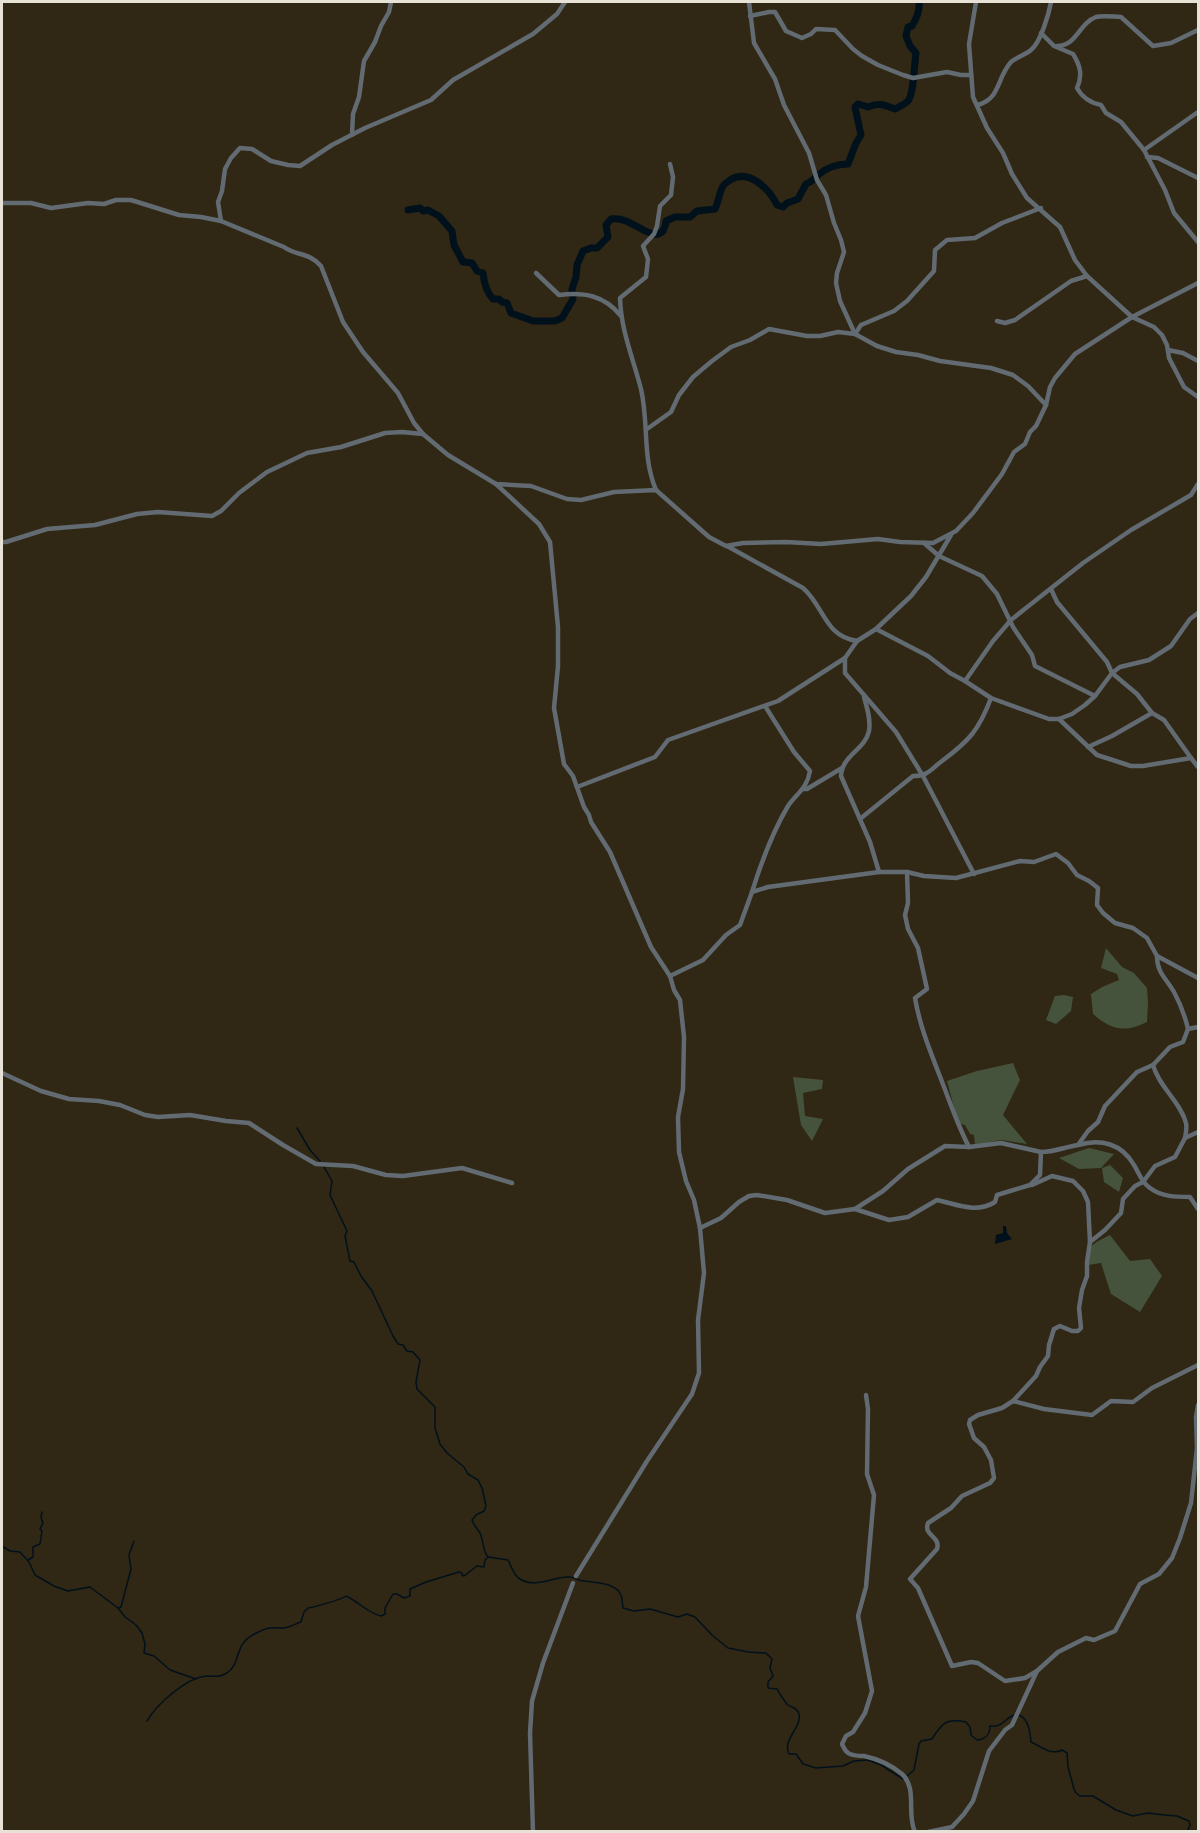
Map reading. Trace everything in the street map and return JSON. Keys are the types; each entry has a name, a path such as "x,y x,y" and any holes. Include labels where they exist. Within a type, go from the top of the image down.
{"street":[{"path":"352,135 353,114 359,97 364,62 389,12 391,2"},
{"path":"221,221 218,202 225,169 240,148 252,149 271,160 300,166 332,145 431,100 453,80 532,34 557,14 565,2"},
{"path":"749,2 754,43 775,79 784,105 809,153 817,180 826,195 841,240 844,252 836,283 840,301 855,334"},
{"path":"976,2 969,44 973,98 1012,174 1027,198 1060,227 1075,260 1087,276 1132,317 1154,327 1162,335 1169,358 1184,387 1198,397"},
{"path":"978,105 989,102 996,92 999,79 1011,62 1032,50 1041,33 1051,2"},
{"path":"750,16 775,12 786,31 802,38 816,29 835,30 862,56 878,65 913,78 947,72 971,75"},
{"path":"1054,46 1063,46 1072,42 1078,32 1095,18 1121,17 1153,46 1172,43 1198,30"},
{"path":"1041,33 1054,46 1073,54 1080,68 1077,88 1079,92 1093,103 1101,105 1106,113 1120,122 1144,150 1174,213 1198,242"},
{"path":"1144,150 1198,112"},
{"path":"1147,157 1158,158 1198,178"},
{"path":"670,164 674,177 671,195 660,206 654,234 643,246 648,259 646,277 632,291 620,298 621,316 640,389 647,429 645,450 650,476 656,490 709,537 804,588 836,632 842,637 857,641"},
{"path":"2,197 4,203 31,203 51,208 131,200 179,215 221,221 288,250 304,254 319,263 343,322 363,352 398,393 414,423 423,434 448,455 496,484 539,524 550,542 558,627 558,666 554,708 564,764 573,776 591,822 610,852 651,947 670,976 680,1000 684,1037 682,1089 678,1117 679,1152 700,1228 704,1273 698,1320 699,1373 692,1394 647,1461 576,1576"},
{"path":"855,334 861,325 894,311 907,301 934,271 935,250 947,240 975,238 1002,223 1041,208"},
{"path":"536,273 559,296 584,294 603,300 621,316"},
{"path":"997,321 1015,320 1071,281 1087,276"},
{"path":"726,546 743,543 786,542 821,544 878,539 933,543 952,533 961,527 973,513 1002,474 1014,452 1025,444 1046,405 1050,387 1055,378 1075,354 1132,317 1198,283"},
{"path":"647,429 670,412 679,395 693,377 731,347 750,340 769,329 807,336 838,332 855,334 877,346 896,352 991,368 1013,375 1028,386 1046,405"},
{"path":"1168,351 1191,356 1198,360"},
{"path":"1191,356 1198,353"},
{"path":"2,542 47,529 94,525 137,514 158,512 212,516 267,472 307,453 341,447 385,433 423,434"},
{"path":"496,484 531,486 559,497 581,500 614,492 656,490"},
{"path":"965,681 993,641 1011,621 1083,563 1131,530 1191,495 1198,484"},
{"path":"577,787 655,757 668,740 778,701 845,658 857,641 876,629 911,596 926,577 952,533"},
{"path":"924,543 939,556 982,576 997,594 1013,627 1032,655 1035,666 1095,696"},
{"path":"1051,590 1057,602 1107,662 1112,673 1137,694 1152,713 1164,720 1198,767"},
{"path":"876,629 928,656 950,673 991,698 1049,719 1059,719 1072,714 1095,696 1112,673 1120,667 1149,660 1171,646 1185,625 1198,613"},
{"path":"845,658 845,673 896,732 923,776 975,874"},
{"path":"864,695 869,731 862,744 852,752 842,768 841,776 870,842 879,872"},
{"path":"860,819 913,776 923,776 954,753 973,735 983,720 991,698"},
{"path":"670,976 703,960 726,935 740,925 765,854 789,805 808,782 810,771 794,752 765,706"},
{"path":"1088,747 1152,713"},
{"path":"1059,719 1097,755 1131,766 1191,758"},
{"path":"803,789 807,789 842,768"},
{"path":"752,892 768,887 879,872 907,872 924,876 956,878 1056,854 1068,863 1077,875 1098,888 1097,905 1103,913 1115,923 1133,928 1147,938 1157,956 1157,967 1173,991 1188,1029 1183,1042 1170,1047 1153,1065 1137,1072 1115,1095 1098,1122 1078,1145"},
{"path":"907,872 908,903 905,915 908,929 918,948 927,989 915,998 917,1012 922,1033 958,1127 969,1147"},
{"path":"1157,956 1198,978"},
{"path":"1188,1029 1198,1027"},
{"path":"1090,1242 1120,1213 1122,1198 1143,1182 1155,1166 1175,1157 1185,1138 1186,1124 1172,1098 1155,1074 1153,1065"},
{"path":"2,1073 27,1086 69,1099 120,1105 145,1115 158,1117 190,1115 249,1122 283,1146 316,1164 353,1166 386,1175 404,1176 462,1168 512,1183"},
{"path":"1185,1138 1198,1132"},
{"path":"700,1228 721,1218 749,1196 757,1195 787,1200 825,1213 855,1209 883,1191 908,1169 945,1146 969,1147 1001,1143 1041,1152 1054,1152 1091,1142 1110,1144 1125,1151 1148,1187 1175,1198 1190,1197 1198,1209"},
{"path":"1030,1185 1040,1175 1041,1152"},
{"path":"855,1209 889,1220 918,1213 924,1206 937,1200 960,1207 982,1208 995,1202 997,1195 1052,1176 1073,1181 1083,1191 1088,1202 1090,1242 1086,1262 1087,1276 1079,1308 1081,1328 1078,1331 1060,1326 1054,1329 1048,1356 1036,1376 1013,1401 1002,1408 978,1415 970,1420 969,1424 974,1437 984,1448 991,1461 994,1478 985,1486 962,1496 951,1508 928,1523 926,1526 928,1532 939,1544 910,1579 918,1588 952,1666 978,1663 1005,1681 1025,1678 1037,1671 1058,1652 1086,1638 1094,1640 1115,1631 1140,1584 1159,1574 1172,1558 1180,1538 1191,1503 1197,1448 1198,1406"},
{"path":"1013,1401 1044,1409 1092,1415 1111,1401 1132,1402 1152,1388 1198,1365"},
{"path":"866,1395 868,1409 867,1474 874,1495 874,1503 866,1587 858,1616 872,1691 865,1713 842,1744 845,1751 851,1755 874,1759 890,1765 908,1782 915,1832"},
{"path":"533,1832 530,1733 532,1701 543,1663 573,1582"},
{"path":"928,1832 952,1827 974,1801 989,1751 1005,1730 1012,1725 1037,1671"}],"green space":[{"path":"1106,948 1122,967 1134,973 1147,988 1147,1022 1132,1028 1118,1028 1106,1024 1093,1014 1091,994 1119,980 1117,974 1101,968"},
{"path":"1055,996 1073,997 1071,1011 1056,1024 1046,1020"},
{"path":"1013,1063 1020,1080 1003,1115 1027,1144 1001,1140 975,1145 974,1135 970,1134 965,1125 958,1123 947,1081"},
{"path":"793,1077 823,1080 822,1089 803,1093 805,1116 823,1119 812,1141 801,1125"},
{"path":"1089,1148 1114,1154 1101,1168 1079,1169 1059,1158"},
{"path":"1110,1165 1123,1178 1119,1192 1104,1182 1102,1168"},
{"path":"1110,1235 1130,1261 1150,1259 1162,1276 1140,1312 1111,1294 1101,1263 1088,1265 1088,1253 1092,1246"}],"water":[{"path":"1003,1226 1006,1226 1007,1233 1012,1239 995,1244 996,1235 1003,1233"}],"waterway":[{"path":"408,210 420,208 439,216 452,231 454,245 463,262 472,263 477,271 483,273 486,287 493,299 507,303 511,313 533,321 555,321 562,318 573,299 572,289 577,265 583,251 597,248 608,237 606,225 611,219 624,220 649,233 659,234 663,231 666,221 675,217 690,217 697,211 715,209 724,185 737,177 751,178 758,182 777,205 783,207 798,199 806,184 821,172 848,164 861,135 855,107 858,104 868,107 878,104 895,109 907,102 910,97 916,53 906,36 908,27 912,26 917,17 919,2"},
{"path":"297,1128 310,1150 320,1161"},
{"path":"324,1167 332,1181 330,1195 347,1231 345,1236 350,1261 354,1262 372,1291 398,1344 403,1345 407,1351 413,1352 420,1360 417,1389 435,1407 435,1428 440,1444 464,1467 468,1474 478,1480 482,1488 486,1506 484,1511 472,1520 480,1533 488,1557"},
{"path":"28,1560 33,1557 33,1547 40,1544 42,1512"},
{"path":"118,1608 121,1607 131,1569 129,1555 134,1541"},
{"path":"2,1546 10,1551 20,1552 29,1562 35,1575 54,1586 68,1591 90,1587 136,1625 142,1633 145,1644 144,1653 154,1656 170,1670 196,1679"},
{"path":"147,1721 164,1700 180,1687 197,1678 219,1676 231,1670 242,1645 256,1633 272,1628 292,1626 301,1622 308,1608 346,1596 381,1616 385,1614 385,1608 393,1594 404,1598 410,1596 410,1589 426,1582 459,1572 464,1576 477,1566 484,1567 488,1557 508,1560 516,1575 526,1582 573,1577 608,1585 618,1590 623,1608 634,1611 650,1609 678,1617 687,1614 695,1617 728,1648 766,1653 772,1659 770,1668 773,1676 768,1682 768,1688 777,1689 799,1714 798,1724 788,1743 789,1754 796,1754 803,1764 816,1768 843,1766 854,1761 868,1760 881,1765 903,1779"},
{"path":"907,1776 914,1770 921,1741 932,1739 945,1723 949,1721 966,1722 970,1727 971,1735 977,1740 987,1736 990,1726 1000,1724 1014,1715"},
{"path":"1019,1715 1027,1723 1031,1742 1050,1751 1062,1750 1067,1753 1074,1789 1080,1796 1093,1796 1116,1810 1133,1816 1148,1813 1177,1816 1189,1821 1187,1832"}]}
